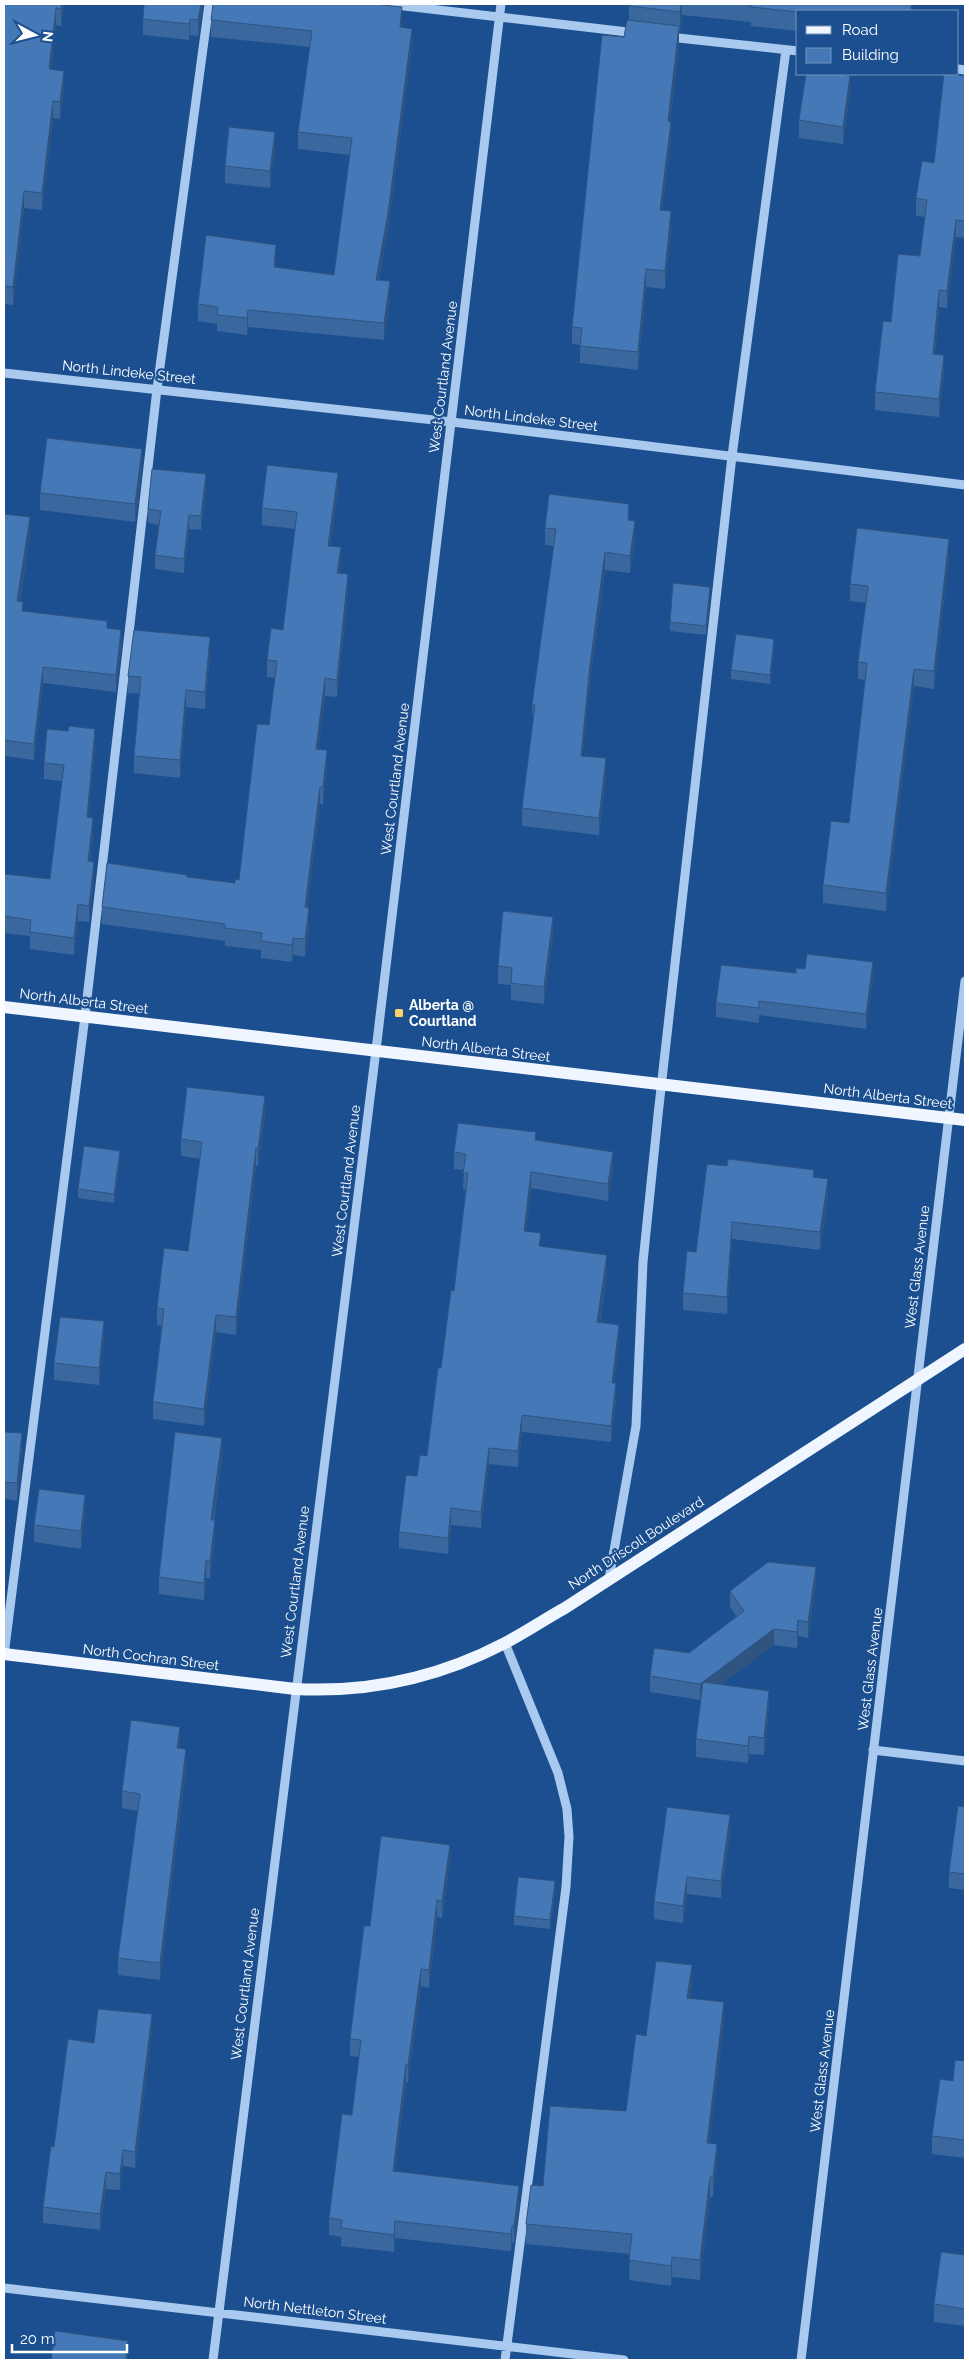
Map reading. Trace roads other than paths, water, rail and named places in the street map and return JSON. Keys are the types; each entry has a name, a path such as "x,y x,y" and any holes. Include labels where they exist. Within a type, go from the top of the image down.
{"main road":[{"name":"North Alberta Street","path":"4,1006 662,1086 965,1120"},
{"name":"North Driscoll Boulevard","path":"296,1689 356,1689 385,1685 439,1670 505,1643 609,1579 965,1349"},
{"name":"North Cochran Street","path":"4,1654 296,1689"}],"street":[{"path":"4,1654 85,1016 156,390 209,4"},
{"path":"387,4 648,35"},
{"name":"West Courtland Avenue","path":"213,2360 376,1050 501,4"},
{"path":"658,36 796,51"},
{"path":"609,1579 636,1426 643,1262 662,1086 732,456 786,50"},
{"name":"North Lindeke Street","path":"4,372 452,422 965,485"},
{"name":"West Glass Avenue","path":"801,2360 913,1434 965,981"},
{"path":"505,1643 558,1773 567,1809 570,1837 566,1887 505,2360"},
{"path":"874,1750 965,1761"},
{"name":"North Nettleton Street","path":"4,2288 624,2360"}],"place":[{"name":"Alberta @ Courtland","path":"399,1013"}]}
